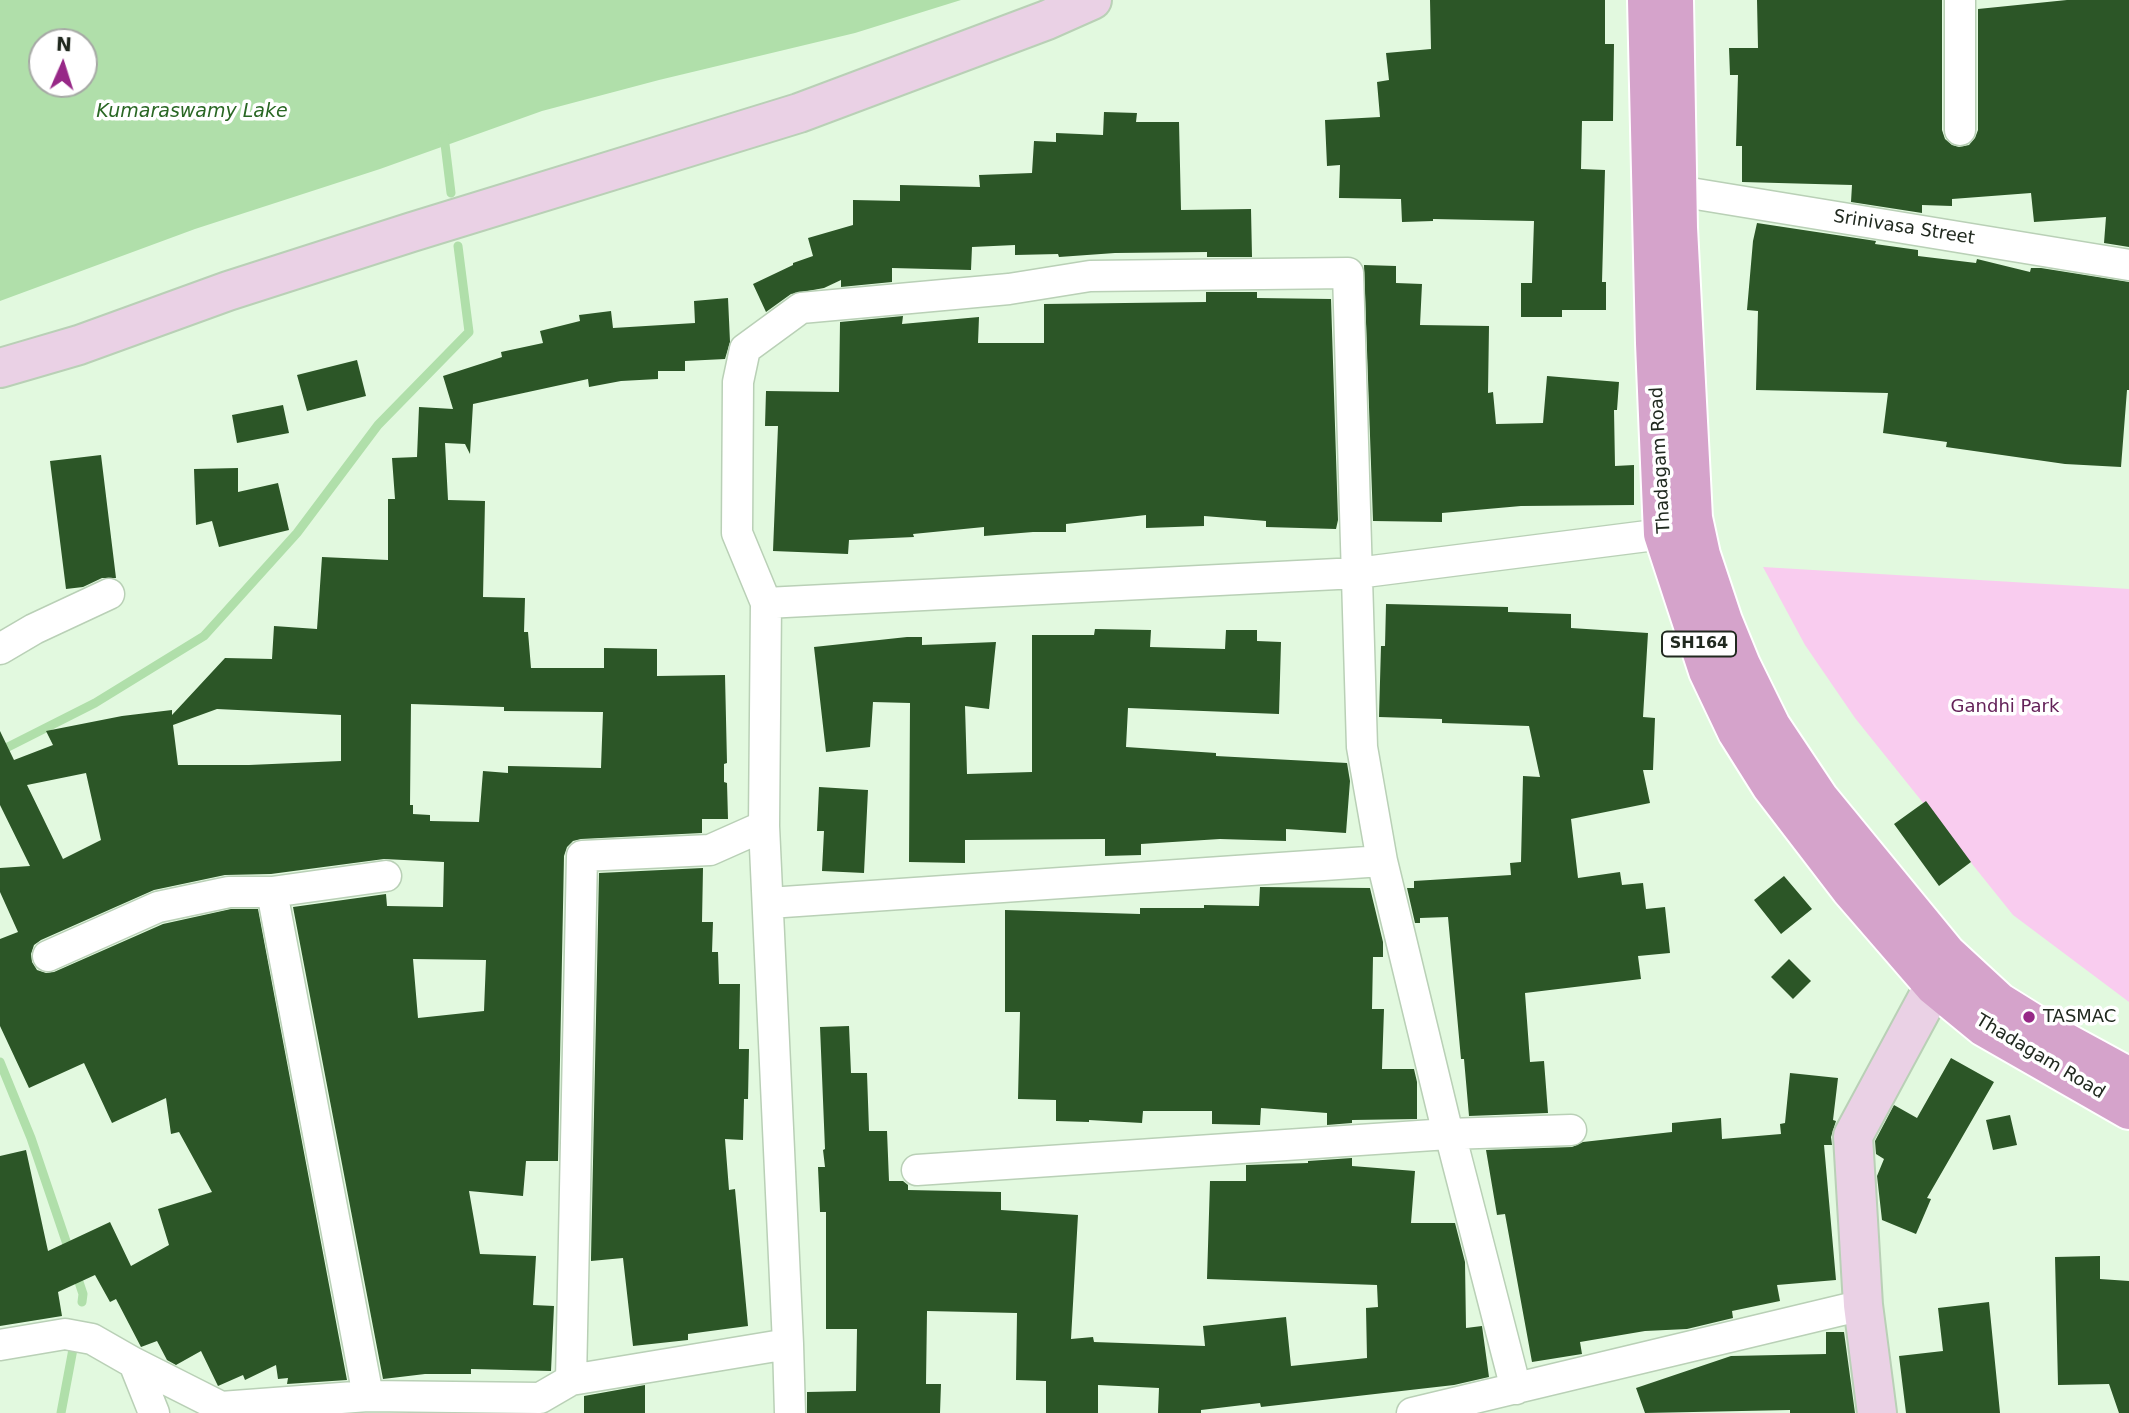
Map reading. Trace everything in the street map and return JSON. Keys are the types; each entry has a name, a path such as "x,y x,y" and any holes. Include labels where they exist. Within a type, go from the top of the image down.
{"main road":[{"name":"Thadagam Road","path":"1647,0 1655,342 1663,534 1708,671 1737,732 1771,786 1850,889 1934,986 1984,1027 2129,1110"},
{"name":"Thadagam Road","path":"1674,0 1678,191 1693,519 1701,555 1741,665 1771,726 1819,798 1947,954 1999,1002 2129,1077"}],"street":[{"path":"0,368 79,345 228,291 412,232 799,113 1047,20 1091,0"},
{"path":"1960,0 1960,130"},
{"name":"Srinivasa Street","path":"1678,191 2129,265"},
{"path":"790,1413 764,827 766,603 737,533 738,382 745,349 801,308 1009,289 1090,276 1348,273 1362,747 1382,861 1448,1134 1453,1144 1516,1389"},
{"path":"766,603 1357,573 1663,534"},
{"path":"0,649 34,629 109,594"},
{"path":"572,1380 582,856 710,850 764,827"},
{"path":"769,903 1382,861"},
{"path":"48,956 159,907 229,892 272,892 386,876"},
{"path":"272,892 368,1396"},
{"path":"1877,1413 1863,1305 1853,1136 1934,986"},
{"path":"916,1170 1448,1134 1571,1130"},
{"path":"1412,1413 1863,1305"},
{"path":"0,1345 65,1334 92,1339 220,1407 368,1396 540,1405 572,1380 788,1344"},
{"path":"134,1363 154,1413"}],"green space":[{"name":"Gandhi Park","path":"1763,567 2129,589 2129,1002 2013,915 1855,718 1805,645"}],"water":[{"name":"Kumaraswamy Lake","path":"0,0 961,0 855,33 542,111 380,169 195,229 0,301"}],"building":[{"path":"1430,0 1605,0 1605,44 1614,44 1613,121 1582,121 1581,169 1605,170 1602,282 1606,282 1606,310 1562,310 1562,317 1521,317 1521,283 1532,283 1534,221 1433,219 1402,222 1401,199 1339,198 1340,165 1327,166 1325,120 1380,117 1377,82 1389,80 1386,53 1431,49"},
{"path":"1757,0 1942,0 1942,130 1945,139 1959,147 1969,145 1978,130 1978,9 2067,0 2129,0 2129,247 2104,243 2106,217 2034,222 2031,193 1952,199 1952,206 1922,205 1922,213 1851,202 1852,185 1742,182 1742,146 1736,146 1738,75 1730,75 1729,48 1758,48"},
{"path":"1104,112 1137,113 1136,122 1179,122 1181,210 1251,209 1252,257 1207,257 1207,252 1115,253 1059,257 1058,254 1015,255 1015,245 972,247 971,270 892,268 892,282 841,287 841,280 824,288 791,294 766,312 753,284 793,263 813,256 808,238 853,225 853,200 900,201 900,185 980,187 979,175 1032,173 1034,141 1056,142 1056,133 1103,135"},
{"path":"1757,223 1876,241 1875,244 1918,250 1918,256 1976,263 1977,259 2030,272 2031,268 2041,268 2129,282 2129,390 2121,467 2065,464 1946,447 1947,442 1883,433 1888,393 1756,390 1758,311 1747,310"},
{"path":"1364,265 1396,266 1396,283 1422,284 1420,325 1489,326 1488,393 1493,392 1496,424 1543,423 1547,376 1619,382 1617,410 1614,410 1615,466 1634,465 1634,505 1521,506 1442,513 1442,522 1373,521"},
{"path":"1206,292 1257,292 1257,298 1331,299 1338,520 1336,529 1266,527 1266,521 1204,516 1204,526 1146,528 1146,515 1066,524 1066,532 984,536 984,527 913,534 914,537 849,540 848,554 773,551 778,426 765,426 766,391 839,392 840,322 903,316 902,324 979,317 978,343 1044,343 1044,304 1206,302"},
{"path":"728,298 730,342 725,359 685,361 685,371 658,371 658,379 621,381 589,387 588,379 473,404 470,454 465,444 445,443 448,500 485,501 483,597 525,598 524,632 528,632 531,668 604,668 604,648 657,649 657,676 725,675 727,763 724,764 724,782 727,783 728,819 702,819 702,833 581,839 573,841 567,847 564,856 558,1161 526,1161 523,1196 469,1191 480,1254 536,1256 533,1305 554,1306 551,1371 471,1369 471,1374 425,1374 383,1379 293,907 386,894 387,906 443,907 444,862 384,859 271,874 225,875 154,890 41,940 34,945 31,954 37,970 54,972 163,924 231,909 258,909 347,1380 287,1384 288,1378 278,1379 276,1365 245,1380 243,1375 218,1386 201,1351 176,1365 167,1360 157,1341 141,1347 116,1299 110,1302 95,1275 58,1292 62,1316 0,1326 0,1156 26,1150 48,1251 110,1222 131,1266 169,1245 158,1209 212,1192 179,1132 171,1134 166,1098 112,1123 84,1063 29,1088 0,1026 0,939 18,932 0,892 0,868 30,866 0,805 0,731 14,760 53,745 46,731 122,716 172,710 172,715 225,658 272,659 274,626 317,629 322,557 388,560 388,499 395,499 392,458 417,457 419,407 453,409 443,376 502,357 501,352 543,343 540,331 580,321 579,315 611,311 613,328 695,323 694,301","holes":["411,704 504,707 504,711 603,712 601,768 508,766 508,773 483,771 479,822 430,821 430,815 413,814 413,805 410,805","217,709 341,715 341,761 178,765 173,725","86,773 101,840 63,859 27,785","413,959 486,960 484,1011 418,1018"]},
{"path":"357,360 366,396 307,411 297,375"},
{"path":"283,405 289,433 237,443 232,415"},
{"path":"101,455 116,578 102,578 83,587 66,589 50,461"},
{"path":"238,468 238,492 278,483 289,530 219,547 212,521 196,525 194,469"},
{"path":"1386,604 1508,607 1508,612 1571,614 1571,628 1648,633 1643,717 1655,718 1653,770 1643,770 1650,803 1571,819 1578,878 1620,872 1622,885 1643,883 1646,909 1665,907 1670,953 1638,956 1641,979 1525,993 1530,1062 1544,1061 1548,1113 1469,1116 1448,917 1420,918 1420,923 1415,923 1407,888 1414,888 1414,881 1511,875 1510,863 1521,862 1523,776 1540,777 1529,726 1442,723 1442,719 1379,717 1381,646 1385,646"},
{"path":"1095,629 1151,630 1150,647 1225,649 1226,630 1257,630 1257,641 1281,642 1279,714 1128,708 1126,747 1216,753 1216,756 1347,763 1350,781 1346,833 1286,829 1286,841 1220,839 1141,844 1141,855 1105,856 1105,839 965,840 965,863 909,862 910,703 873,702 870,747 826,752 814,647 907,637 922,637 922,645 996,642 989,709 965,706 967,774 1032,772 1032,635 1094,635"},
{"path":"819,787 868,790 864,873 822,871 824,831 817,831"},
{"path":"1926,801 1971,862 1939,886 1894,824"},
{"path":"703,868 702,922 713,922 712,952 718,952 719,984 740,984 739,1049 749,1049 748,1099 744,1099 743,1140 725,1139 729,1190 735,1189 748,1326 688,1334 688,1340 633,1346 623,1258 591,1261 599,873"},
{"path":"1784,876 1812,909 1781,934 1754,900"},
{"path":"1260,887 1370,888 1383,942 1383,957 1373,957 1372,1009 1384,1009 1382,1069 1414,1069 1417,1082 1417,1119 1352,1120 1352,1123 1327,1125 1327,1113 1261,1108 1260,1125 1212,1124 1212,1111 1143,1111 1142,1123 1056,1121 1056,1100 1018,1099 1020,1012 1005,1012 1005,910 1140,914 1140,908 1259,906"},
{"path":"1789,959 1811,981 1793,999 1771,977"},
{"path":"849,1026 851,1073 867,1073 869,1131 887,1131 889,1181 903,1181 908,1185 908,1190 1001,1192 1001,1210 1078,1215 1071,1339 1093,1337 1094,1342 1205,1346 1203,1326 1286,1317 1291,1366 1367,1358 1366,1308 1378,1307 1377,1285 1207,1279 1210,1181 1246,1181 1246,1165 1352,1158 1352,1166 1415,1171 1411,1223 1455,1223 1465,1262 1466,1328 1482,1326 1489,1377 1454,1385 1261,1407 1260,1403 1201,1410 1201,1413 1158,1413 1159,1388 1098,1385 1098,1413 1046,1413 1046,1381 1016,1380 1017,1313 927,1311 926,1384 941,1384 940,1413 807,1413 807,1392 856,1391 857,1329 826,1329 826,1212 820,1212 818,1167 825,1167 820,1027"},
{"path":"1951,1058 1994,1082 1927,1198 1931,1199 1916,1234 1882,1220 1877,1176 1884,1159 1876,1154 1875,1141 1894,1105 1917,1118"},
{"path":"1790,1073 1838,1078 1832,1145 1824,1145 1836,1280 1777,1285 1780,1301 1732,1311 1733,1318 1687,1329 1645,1331 1580,1342 1582,1354 1532,1362 1505,1214 1497,1215 1486,1150 1572,1147 1583,1142 1672,1132 1672,1123 1721,1118 1722,1139 1781,1134 1780,1124 1785,1123"},
{"path":"2010,1115 2017,1145 1993,1150 1986,1120"},
{"path":"2100,1256 2100,1279 2129,1281 2129,1413 2119,1413 2109,1384 2058,1385 2055,1257"},
{"path":"1989,1302 2000,1413 1906,1413 1899,1356 1943,1351 1938,1308"},
{"path":"1826,1332 1844,1332 1855,1413 1790,1413 1790,1410 1645,1413 1636,1388 1731,1356 1826,1354"},
{"path":"645,1385 645,1413 584,1413 584,1396"}],"waterway":[{"path":"444,136 451,193"},
{"path":"0,751 95,703 204,636 297,533 378,425 469,332 458,246"},
{"path":"0,1062 31,1138 70,1253"},
{"path":"76,1273 83,1294 82,1302"},
{"path":"61,1413 73,1349"}],"place":[{"name":"TASMAC","path":"2029,1017"}]}
